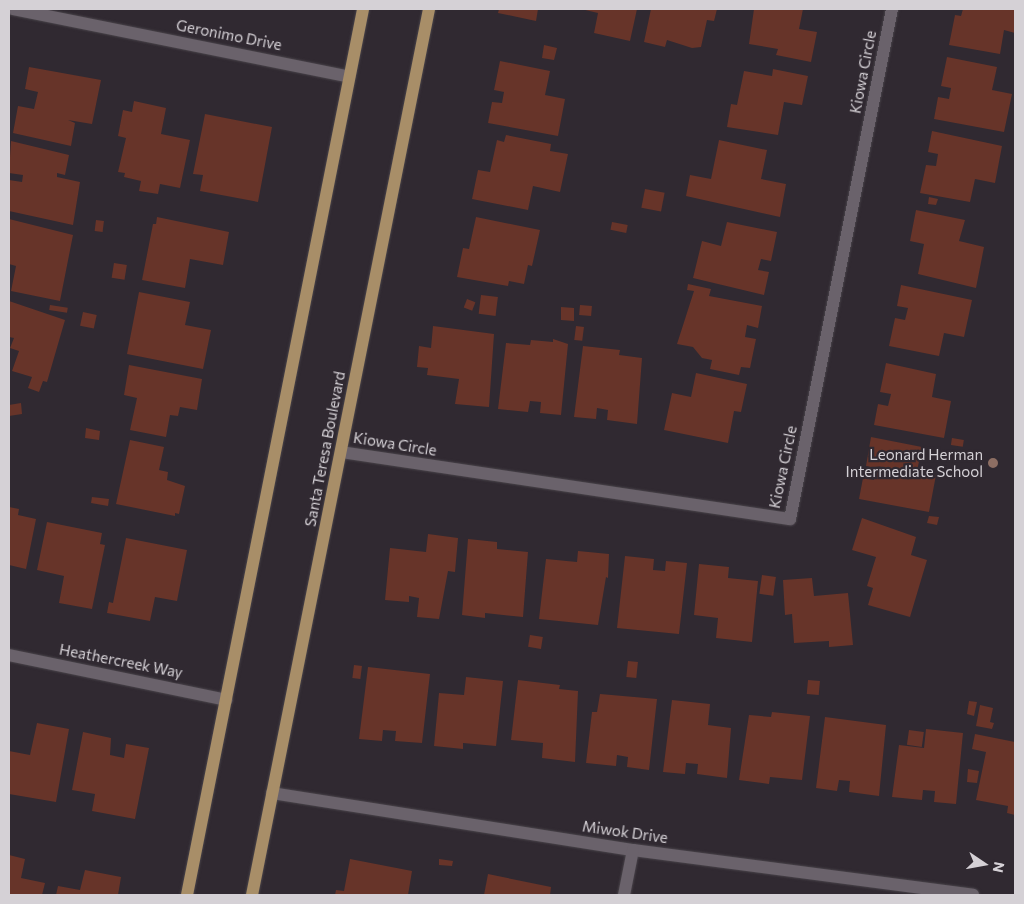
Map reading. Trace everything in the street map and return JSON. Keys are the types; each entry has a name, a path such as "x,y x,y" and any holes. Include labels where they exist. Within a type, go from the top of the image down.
{"main road":[{"path":"187,895 363,9"},
{"name":"Santa Teresa Boulevard","path":"252,895 429,9"}],"street":[{"name":"Geronimo Drive","path":"14,9 349,77"},
{"name":"Kiowa Circle","path":"340,452 790,519 892,9"},
{"name":"Heathercreek Way","path":"9,655 226,700"},
{"name":"Miwok Drive","path":"272,793 633,850 973,895"},
{"path":"624,895 633,850"}],"building":[{"path":"499,9 538,9 536,21 498,13"},
{"path":"581,9 637,9 630,41 594,33 598,13"},
{"path":"651,9 717,9 714,21 707,20 701,47 692,48 667,40 665,47 644,42"},
{"path":"754,9 803,9 799,29 817,32 811,62 776,55 778,49 749,44"},
{"path":"963,9 1015,9 1015,33 1004,30 1000,54 949,45 955,15 961,16"},
{"path":"544,45 557,48 554,60 542,58"},
{"path":"947,57 997,67 992,90 1012,94 1004,132 934,119 938,97 949,99 951,88 941,86"},
{"path":"500,61 550,71 545,95 565,99 558,136 488,123 492,102 502,103 504,92 494,90"},
{"path":"29,67 101,80 92,124 68,120 75,123 71,146 13,133 18,106 34,109 38,92 25,89"},
{"path":"773,69 808,76 802,105 784,102 778,135 727,127 731,104 737,105 744,71 772,76"},
{"path":"134,101 166,108 161,134 190,140 180,188 160,184 158,194 139,191 141,181 124,177 125,173 118,172 126,138 118,136 123,110 132,112"},
{"path":"205,114 272,127 258,202 200,191 203,175 193,174"},
{"path":"932,131 1002,146 995,183 975,179 970,202 920,193 926,165 936,166 938,154 928,152"},
{"path":"506,135 551,144 550,151 568,154 560,192 533,186 528,210 472,199 478,170 490,172 497,140 504,142"},
{"path":"719,140 767,150 761,179 786,184 780,217 686,196 690,175 711,179"},
{"path":"11,141 69,155 65,175 57,173 57,177 80,182 73,225 9,211 9,180 22,182 23,175 9,173"},
{"path":"645,189 665,193 661,211 641,208"},
{"path":"929,197 938,199 936,205 928,204"},
{"path":"916,210 965,220 959,241 984,247 976,288 918,274 924,244 910,241"},
{"path":"157,217 229,232 223,265 190,259 185,288 142,280 153,224 156,224"},
{"path":"476,217 540,230 532,266 528,265 524,284 509,281 508,286 457,277 463,248 469,249"},
{"path":"9,219 73,235 60,301 11,291 16,266 9,264"},
{"path":"96,220 104,221 103,232 95,231"},
{"path":"612,222 628,225 626,233 610,230"},
{"path":"727,222 777,232 771,261 761,259 758,270 769,272 764,295 693,278 702,241 721,246"},
{"path":"114,263 127,265 124,280 112,278"},
{"path":"688,284 711,289 709,296 762,306 758,328 747,325 745,337 756,339 750,368 741,367 739,375 710,369 712,360 702,358 693,347 677,344 694,291 687,290"},
{"path":"901,285 972,300 964,337 944,333 939,356 889,346 895,318 905,320 908,308 897,306"},
{"path":"139,292 190,302 185,325 211,330 203,369 127,354"},
{"path":"481,295 498,297 496,316 479,314"},
{"path":"467,299 475,302 472,311 464,307"},
{"path":"9,301 65,320 47,382 43,381 39,392 28,388 32,377 12,371 19,351 10,348 14,338 9,337"},
{"path":"50,305 68,308 67,313 49,310"},
{"path":"580,305 592,306 591,316 579,315"},
{"path":"561,307 574,308 574,321 561,320"},
{"path":"83,312 97,315 94,329 80,326"},
{"path":"433,326 494,334 489,407 455,404 459,379 427,375 428,368 417,367 419,346 431,348"},
{"path":"576,326 584,327 582,341 574,340"},
{"path":"553,339 568,344 561,415 540,413 541,402 530,401 528,412 498,409 506,343 530,345 531,340 553,342"},
{"path":"583,346 620,350 619,355 642,358 637,424 607,420 608,410 597,408 596,419 574,417"},
{"path":"886,363 936,374 932,397 951,401 944,438 874,425 878,404 888,406 891,394 880,392"},
{"path":"129,365 202,379 197,410 180,407 178,416 170,415 166,437 130,430 137,398 124,395"},
{"path":"696,373 747,384 741,412 734,411 728,443 664,430 672,393 691,397"},
{"path":"21,403 22,414 9,416 9,405"},
{"path":"86,428 100,431 99,440 85,438"},
{"path":"871,437 922,447 917,471 936,475 929,512 859,499 863,478 874,480 876,468 866,466"},
{"path":"952,438 964,440 963,447 951,445"},
{"path":"130,440 164,447 159,470 168,472 167,480 185,486 179,514 175,513 175,516 116,504"},
{"path":"92,497 109,499 108,506 91,503"},
{"path":"9,507 19,509 18,515 36,519 26,569 9,565"},
{"path":"929,516 939,517 937,525 927,523"},
{"path":"862,518 916,537 911,555 927,560 910,617 868,605 873,588 867,586 876,557 852,550"},
{"path":"47,522 102,533 100,544 105,545 92,609 59,603 64,576 37,570"},
{"path":"428,534 458,538 455,572 448,571 439,619 417,617 419,598 409,596 409,602 385,600 390,548 426,552"},
{"path":"126,538 187,550 177,601 155,597 150,621 107,613 109,602 113,603"},
{"path":"468,539 497,542 497,549 528,552 523,617 485,613 485,618 462,615"},
{"path":"578,551 609,554 608,578 606,577 598,625 539,619 546,559 577,562"},
{"path":"625,556 654,559 653,570 665,571 666,561 687,563 679,634 617,628"},
{"path":"699,564 729,567 728,578 758,581 752,642 716,638 718,618 694,615"},
{"path":"762,575 776,577 773,596 759,594"},
{"path":"812,578 814,596 848,593 853,645 829,647 829,641 794,643 792,614 785,615 783,580"},
{"path":"530,635 543,637 541,649 528,647"},
{"path":"628,661 638,662 636,678 626,677"},
{"path":"354,665 362,666 360,679 352,678"},
{"path":"368,667 430,674 422,743 395,741 396,731 383,730 382,741 359,739"},
{"path":"466,677 503,681 496,746 463,743 463,749 434,746 439,693 464,695"},
{"path":"518,680 560,685 559,689 578,691 575,762 542,758 543,743 511,740"},
{"path":"808,680 820,681 819,695 807,694"},
{"path":"600,694 657,699 649,770 627,767 628,757 617,755 616,766 586,763 592,712 597,712"},
{"path":"672,700 710,704 708,725 731,728 727,778 697,774 698,764 686,763 685,774 663,772"},
{"path":"969,701 977,702 974,716 967,714"},
{"path":"980,705 993,708 990,722 994,723 992,729 976,726"},
{"path":"772,712 810,716 802,780 770,777 769,784 739,780 749,715 771,717"},
{"path":"825,717 886,725 879,796 849,792 850,781 839,780 837,791 816,788"},
{"path":"37,723 69,729 56,802 9,794 9,751 30,755"},
{"path":"926,729 963,733 956,804 934,802 935,791 923,790 922,800 892,797 899,745 924,748"},
{"path":"909,730 924,732 922,747 907,745"},
{"path":"83,732 111,738 110,755 124,758 126,744 149,748 135,819 92,811 95,794 72,790"},
{"path":"975,734 1015,742 1015,815 1007,813 1008,806 976,800 986,752 972,749"},
{"path":"968,769 979,771 977,783 967,782"},
{"path":"9,855 25,859 21,878 45,883 42,895 9,895"},
{"path":"350,859 412,871 408,895 335,895 336,890 344,891"},
{"path":"439,859 453,861 452,866 439,865"},
{"path":"85,870 121,877 118,895 56,895 58,886 80,890"},
{"path":"488,874 551,887 550,895 484,895"}],"place":[{"name":"Leonard Herman Intermediate School","path":"993,463"}]}
